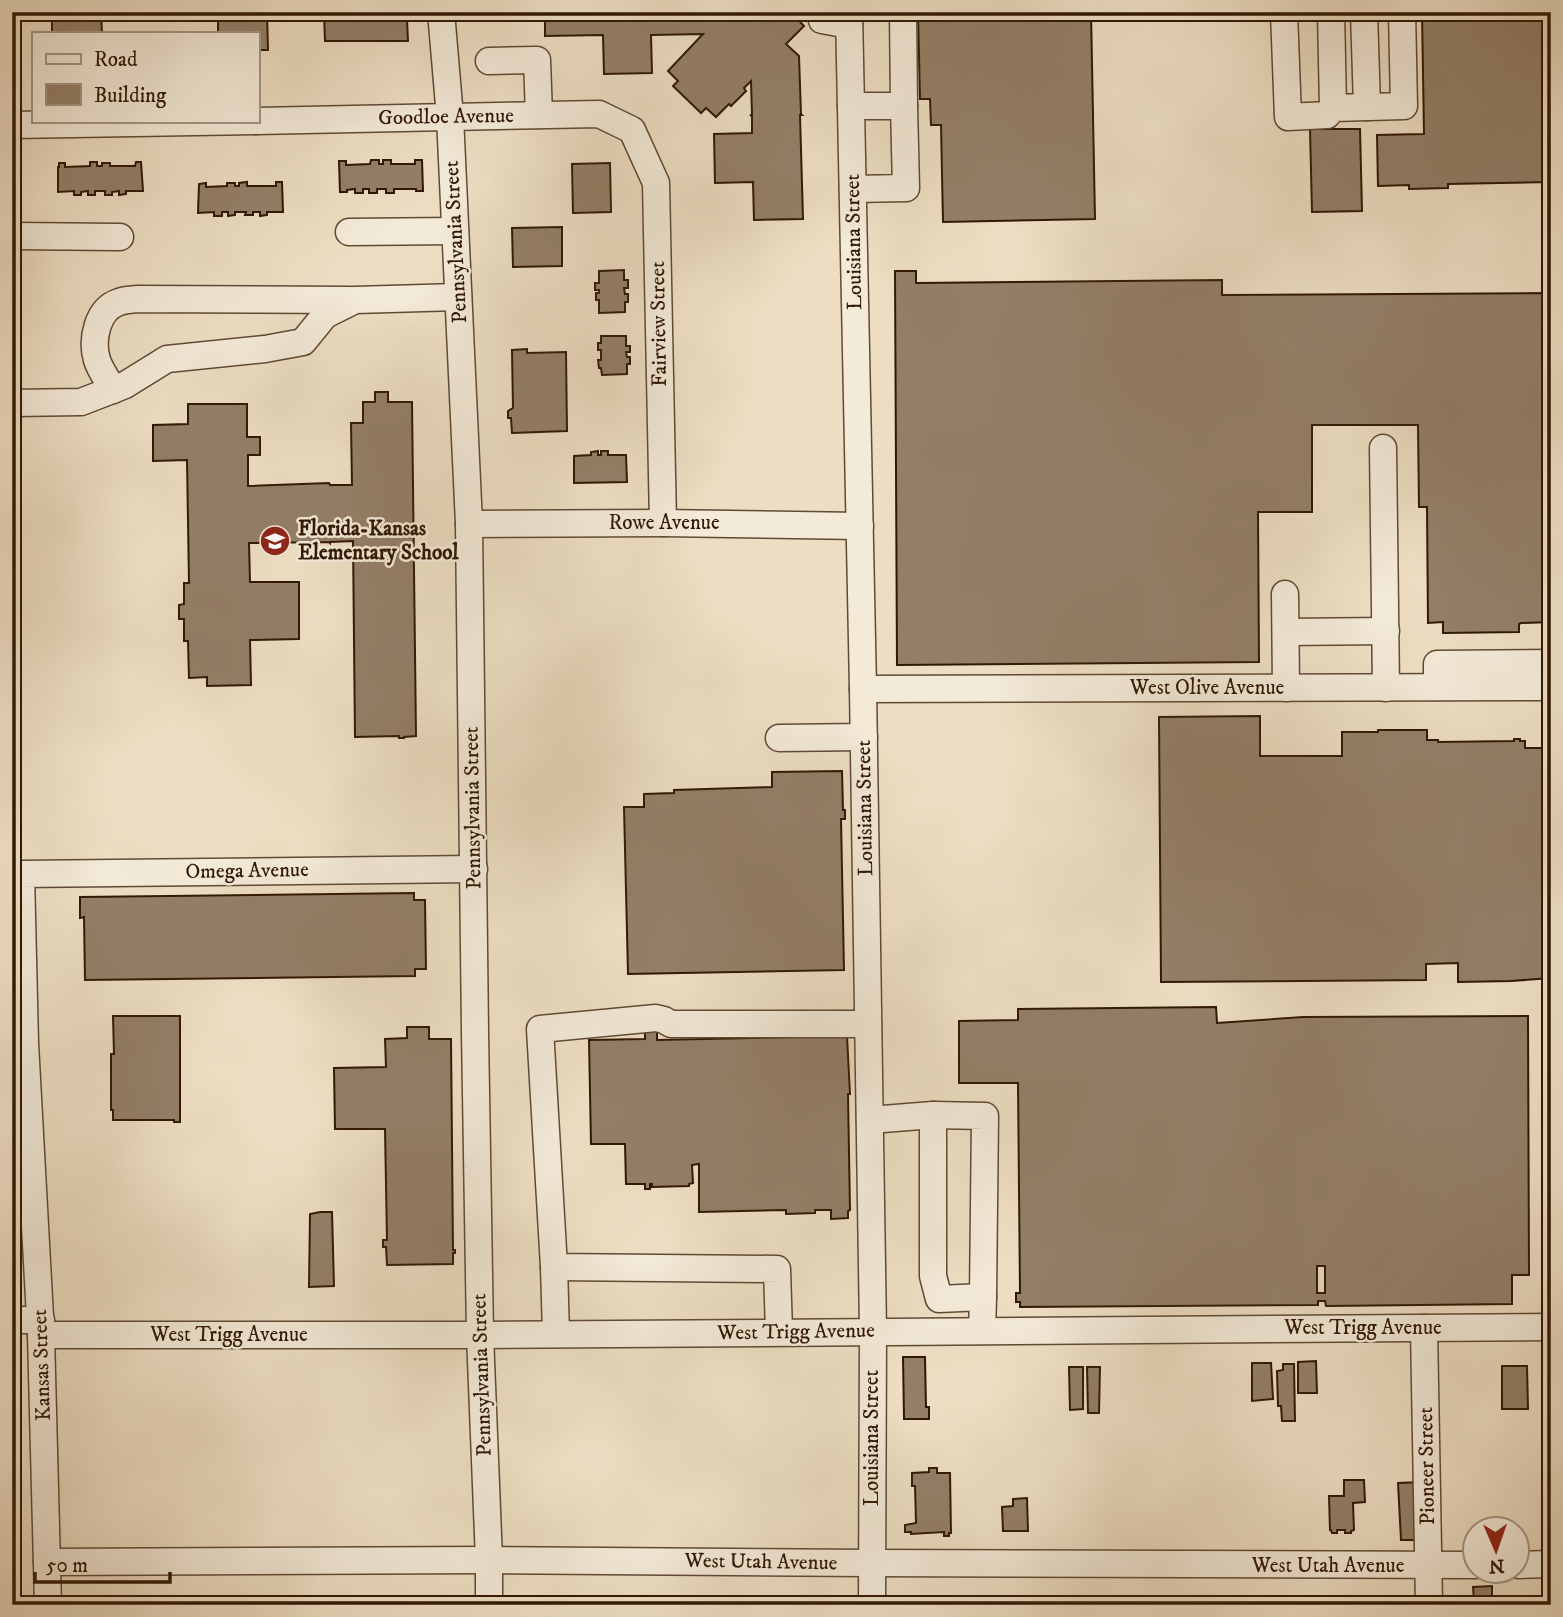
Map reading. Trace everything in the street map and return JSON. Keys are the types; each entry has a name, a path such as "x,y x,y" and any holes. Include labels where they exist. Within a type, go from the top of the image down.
{"street":[{"name":"Pennsylvania Street","path":"441,12 450,117 469,524 480,1335 489,1605"},
{"path":"820,12 822,20 849,18"},
{"path":"853,189 906,188 903,12"},
{"path":"1284,12 1288,117 1327,115 1333,108 1331,12"},
{"path":"1364,12 1367,107"},
{"path":"1333,108 1404,106 1402,12"},
{"name":"Louisiana Street","path":"849,18 870,1120 873,1331 872,1605"},
{"path":"489,61 537,60 540,115"},
{"path":"851,106 905,106"},
{"name":"Goodloe Avenue","path":"259,121 599,114 632,130"},
{"name":"Goodloe Avenue","path":"12,125 162,122"},
{"name":"Fairview Street","path":"632,130 656,183 663,523"},
{"path":"349,232 455,231"},
{"path":"12,236 120,237"},
{"path":"113,390 97,360 96,341 98,324 106,310 118,302 136,299 355,300 458,297"},
{"path":"289,300 289,345"},
{"path":"12,403 81,402 125,385 167,359 265,349 303,342 325,315 355,300"},
{"path":"1383,448 1386,688"},
{"name":"Rowe Avenue","path":"469,524 860,526"},
{"path":"1285,594 1286,688"},
{"path":"1286,632 1386,631"},
{"path":"1437,687 1437,664 1551,663"},
{"name":"West Olive Avenue","path":"863,689 1551,687"},
{"path":"779,737 864,737"},
{"name":"Omega Avenue","path":"21,874 474,869"},
{"name":"Kansas Street","path":"21,874 26,1043 41,1328 48,1605"},
{"path":"556,1334 540,1029 656,1018 671,1024 868,1024"},
{"path":"870,1120 933,1115 985,1116 982,1331"},
{"path":"933,1115 933,1276 939,1299 983,1297"},
{"path":"554,1267 777,1269 779,1332"},
{"name":"West Trigg Avenue","path":"12,1320 41,1328 480,1335 1551,1327"},
{"name":"Pioneer Street","path":"1424,1328 1429,1605"},
{"name":"West Utah Avenue","path":"47,1562 489,1560 1462,1566"},
{"path":"1532,1565 1551,1564"}],"building":[{"path":"218,12 267,12 268,50 259,50 259,32 218,32"},
{"path":"343,12 411,12 411,18 407,19 408,41 325,41 324,13 336,13 336,17 343,17"},
{"path":"545,12 791,12 804,26 786,44 799,56 803,219 754,220 753,182 715,183 714,134 752,133 751,81 744,88 746,91 716,117 706,108 701,113 673,86 678,81 668,71 703,34 651,35 652,73 604,74 603,35 545,36"},
{"path":"918,12 1091,12 1095,219 943,222 941,125 931,125 930,99 920,99"},
{"path":"1422,12 1551,12 1551,182 1448,184 1448,188 1409,189 1409,185 1378,186 1377,135 1424,134"},
{"path":"101,13 102,32 52,32 52,15"},
{"path":"1310,129 1360,129 1362,211 1312,212"},
{"path":"371,160 379,160 379,164 383,164 383,160 391,160 391,164 415,164 415,160 422,160 423,191 394,189 394,193 386,193 386,189 377,189 377,193 369,193 369,189 363,189 363,193 355,193 355,189 340,192 339,161 346,161 346,165 370,164"},
{"path":"90,162 97,162 97,166 110,163 110,166 135,166 136,162 141,162 143,191 126,191 126,194 119,195 119,191 112,192 112,195 105,195 105,191 95,191 95,195 88,195 88,191 81,192 81,195 74,195 74,191 58,192 59,163 65,163 65,167 90,166"},
{"path":"610,163 611,212 573,213 572,164"},
{"path":"247,182 247,186 276,186 276,182 282,182 283,212 267,212 267,215 260,216 260,212 245,215 246,212 235,212 235,215 228,216 228,212 222,212 222,216 214,216 214,212 198,213 199,184 206,183 206,187 235,183 235,186 239,186 239,183"},
{"path":"562,227 562,266 513,267 512,228"},
{"path":"624,270 624,280 628,280 628,288 624,288 625,294 628,294 625,312 599,313 596,293 599,293 599,290 595,290 595,283 599,283 599,271"},
{"path":"895,271 916,271 916,283 1222,280 1222,295 1551,293 1551,622 1521,623 1519,632 1443,633 1443,622 1428,623 1427,507 1419,507 1418,425 1312,425 1312,512 1258,512 1259,662 897,665"},
{"path":"601,336 626,336 626,346 630,346 630,352 626,352 627,357 630,357 627,374 602,375 598,360 601,360 598,343 601,343"},
{"path":"527,349 527,353 566,352 567,431 512,433 508,411 513,408 512,350"},
{"path":"375,392 388,392 388,402 412,402 416,736 404,738 355,737 353,541 249,543 250,582 299,582 299,639 250,640 251,685 207,686 207,677 189,678 188,641 184,641 184,619 179,619 179,605 184,604 184,583 189,583 187,460 153,461 153,425 188,424 188,404 247,404 247,437 260,437 260,455 248,455 248,486 329,483 352,485 351,423 363,423 363,402 375,402"},
{"path":"598,451 598,455 601,455 601,451 608,451 608,455 626,455 627,482 574,483 574,456 591,455 591,452"},
{"path":"1260,716 1260,756 1342,756 1342,732 1378,730 1427,730 1427,740 1438,742 1520,739 1525,741 1525,748 1551,748 1551,978 1458,982 1458,963 1426,964 1426,980 1161,982 1159,717"},
{"path":"842,771 845,810 845,819 841,819 844,970 628,974 624,807 644,807 644,794 674,793 674,790 772,787 772,772"},
{"path":"414,893 414,900 425,900 426,969 415,969 415,976 85,980 84,917 80,918 80,897"},
{"path":"1216,1007 1217,1023 1303,1017 1528,1016 1529,1275 1512,1275 1512,1304 1326,1306 1325,1301 1318,1301 1318,1305 1020,1307 1020,1302 1016,1302 1016,1293 1020,1293 1018,1083 959,1083 959,1021 1018,1020 1018,1009","holes":["1317,1266 1325,1266 1325,1293 1317,1293"]},
{"path":"113,1016 180,1016 180,1122 113,1120"},
{"path":"645,1024 657,1024 657,1040 847,1036 850,1094 848,1218 831,1219 831,1210 786,1214 786,1210 699,1212 699,1164 692,1165 693,1183 689,1186 652,1187 650,1184 650,1189 645,1189 645,1184 626,1184 625,1144 591,1144 589,1040 645,1039"},
{"path":"407,1027 429,1027 429,1039 451,1039 455,1250 453,1264 387,1265 386,1247 383,1247 383,1240 387,1240 385,1129 335,1129 334,1068 386,1067 385,1039 407,1038"},
{"path":"1551,1047 1551,1304 1545,1304 1544,1053"},
{"path":"332,1212 334,1286 309,1287 310,1214"},
{"path":"903,1357 925,1357 926,1407 929,1407 929,1419 904,1419"},
{"path":"1316,1361 1317,1393 1298,1393 1298,1362"},
{"path":"1252,1363 1271,1363 1273,1399 1252,1401"},
{"path":"1283,1364 1294,1364 1295,1421 1282,1421 1281,1406 1278,1406 1277,1371 1283,1370"},
{"path":"1502,1366 1527,1366 1528,1409 1502,1409"},
{"path":"1069,1367 1083,1367 1083,1409 1070,1410"},
{"path":"1087,1367 1100,1367 1099,1413 1088,1413"},
{"path":"929,1468 937,1468 937,1473 950,1473 949,1536 944,1536 944,1532 905,1532 905,1525 916,1523 912,1473 929,1472"},
{"path":"1344,1480 1364,1480 1365,1502 1353,1503 1354,1530 1351,1533 1337,1530 1337,1533 1332,1533 1329,1496 1344,1496"},
{"path":"1421,1482 1422,1540 1401,1540 1398,1483"},
{"path":"1027,1498 1028,1531 1003,1531 1002,1507 1013,1506 1013,1499"},
{"path":"1492,1586 1492,1605 1454,1605 1454,1601 1474,1600 1473,1587"}],"place":[{"name":"Florida-Kansas Elementary School","path":"275,541"}]}
